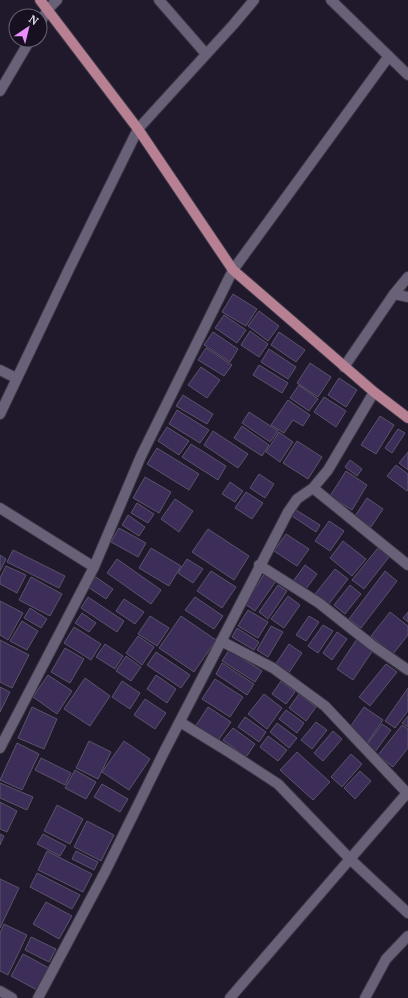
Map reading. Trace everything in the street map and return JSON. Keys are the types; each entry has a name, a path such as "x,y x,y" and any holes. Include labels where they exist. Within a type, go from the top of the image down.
{"main road":[{"path":"40,0 47,8"},
{"path":"48,9 138,129 233,270 344,367 408,418"}],"street":[{"path":"48,9 57,0"},
{"path":"159,0 206,54"},
{"path":"0,414 16,378 138,129 254,0"},
{"path":"331,0 408,75"},
{"path":"0,90 25,48"},
{"path":"0,748 94,567 141,456 233,270 389,56"},
{"path":"344,367 394,294 408,277"},
{"path":"394,294 408,297"},
{"path":"0,370 16,378"},
{"path":"38,998 105,872 221,641 292,505 306,492 313,488 328,470 374,392"},
{"path":"313,488 408,565"},
{"path":"0,508 94,567"},
{"path":"260,565 319,603 372,645 408,670"},
{"path":"221,641 273,668 325,706 408,793 230,998"},
{"path":"180,722 278,784 350,859 408,913"},
{"path":"365,998 386,958 408,936"},
{"path":"0,991 12,998"}],"building":[{"path":"233,294 257,309 246,326 222,312"},
{"path":"259,311 279,326 268,341 248,326"},
{"path":"224,315 246,330 237,343 215,328"},
{"path":"250,331 268,344 259,357 241,345"},
{"path":"213,332 238,349 230,362 204,345"},
{"path":"279,332 305,350 296,362 271,345"},
{"path":"206,348 232,365 224,376 198,360"},
{"path":"269,349 296,367 288,379 261,362"},
{"path":"310,363 331,377 318,397 297,383"},
{"path":"259,365 288,383 282,393 253,375"},
{"path":"201,367 220,380 207,398 188,385"},
{"path":"339,378 357,390 346,407 328,395"},
{"path":"299,385 318,399 309,411 290,398"},
{"path":"183,395 213,414 207,424 176,406"},
{"path":"324,397 346,411 336,427 314,412"},
{"path":"288,400 310,415 303,426 293,420 284,433 271,425"},
{"path":"177,410 209,430 200,443 169,424"},
{"path":"249,412 278,431 270,442 242,423"},
{"path":"380,416 394,425 376,454 361,445"},
{"path":"242,426 269,445 262,456 234,438"},
{"path":"167,427 189,441 179,455 158,441"},
{"path":"398,429 405,433 392,453 385,448"},
{"path":"213,431 248,454 238,468 204,445"},
{"path":"279,432 293,442 280,462 266,452"},
{"path":"297,441 322,457 308,479 283,463"},
{"path":"191,444 226,466 218,480 182,457"},
{"path":"157,448 199,474 189,490 147,464"},
{"path":"408,452 408,470 399,463"},
{"path":"350,460 362,469 357,476 345,467"},
{"path":"396,465 408,474 407,491 387,476"},
{"path":"346,471 367,485 352,510 330,496"},
{"path":"259,474 274,484 265,498 250,488"},
{"path":"145,477 171,492 159,513 133,498"},
{"path":"230,482 243,491 235,502 222,494"},
{"path":"246,492 263,503 252,519 235,508"},
{"path":"367,498 383,509 371,527 355,516"},
{"path":"175,499 193,511 179,532 161,519"},
{"path":"137,503 154,514 148,523 131,513"},
{"path":"296,510 320,525 316,532 292,516"},
{"path":"128,515 145,527 139,536 122,525"},
{"path":"329,521 344,531 330,551 315,541"},
{"path":"119,528 146,543 138,557 111,542"},
{"path":"208,529 249,556 234,580 192,552"},
{"path":"286,534 309,549 297,566 274,551"},
{"path":"343,541 366,559 352,576 330,558"},
{"path":"151,548 181,566 169,586 139,568"},
{"path":"378,548 389,557 364,589 352,580"},
{"path":"13,550 65,576 59,588 7,562"},
{"path":"0,555 6,559 0,571"},
{"path":"117,559 161,590 151,604 107,573"},
{"path":"187,559 203,569 193,583 178,573"},
{"path":"305,565 317,574 303,593 291,584"},
{"path":"6,566 26,575 17,593 0,584 0,578"},
{"path":"335,569 348,579 328,605 315,594"},
{"path":"211,571 236,587 222,608 197,591"},
{"path":"385,571 397,581 361,628 349,619"},
{"path":"265,573 276,581 255,611 245,604"},
{"path":"31,577 62,594 50,616 19,600"},
{"path":"96,577 113,589 106,599 88,587"},
{"path":"278,585 287,591 268,619 259,612"},
{"path":"350,585 361,594 345,614 334,605"},
{"path":"288,596 300,605 284,628 271,619"},
{"path":"88,597 124,621 117,632 81,608"},
{"path":"195,597 223,616 214,629 185,610"},
{"path":"124,599 144,612 135,624 116,611"},
{"path":"0,601 23,613 8,640 0,635"},
{"path":"30,608 47,619 41,628 24,618"},
{"path":"248,610 268,622 258,638 238,626"},
{"path":"390,612 408,626 408,635 393,654 371,636"},
{"path":"408,612 408,622 403,618"},
{"path":"82,613 96,623 89,632 75,623"},
{"path":"150,616 169,628 157,646 138,634"},
{"path":"181,616 216,640 194,672 159,648"},
{"path":"309,616 319,622 306,641 296,635"},
{"path":"22,621 38,631 27,650 10,641"},
{"path":"323,625 333,631 318,653 308,646"},
{"path":"271,626 283,632 268,657 257,650"},
{"path":"74,627 101,644 91,660 64,643"},
{"path":"237,628 259,642 254,650 232,637"},
{"path":"337,632 347,639 332,660 323,653"},
{"path":"138,636 154,647 142,665 126,653"},
{"path":"357,639 373,650 353,680 337,669"},
{"path":"0,640 29,655 12,688 0,682"},
{"path":"105,644 123,656 115,669 96,657"},
{"path":"289,644 302,653 288,674 275,665"},
{"path":"65,648 84,659 70,683 51,672"},
{"path":"229,650 262,671 255,682 222,661"},
{"path":"156,652 190,675 181,688 147,665"},
{"path":"126,656 141,667 131,681 116,671"},
{"path":"222,663 254,684 247,695 216,674"},
{"path":"386,664 397,672 370,706 359,697"},
{"path":"48,675 72,691 57,714 33,697"},
{"path":"156,675 176,689 167,703 147,689"},
{"path":"85,678 110,696 90,726 64,709"},
{"path":"215,679 243,697 230,717 202,699"},
{"path":"122,681 140,693 130,709 112,697"},
{"path":"281,681 295,692 286,704 272,694"},
{"path":"0,687 10,692 0,712"},
{"path":"408,688 408,711 395,728 385,721"},
{"path":"264,694 282,708 267,729 248,714"},
{"path":"299,694 316,707 306,721 289,708"},
{"path":"145,699 166,713 155,729 134,715"},
{"path":"32,707 57,719 44,749 18,738"},
{"path":"208,707 231,722 217,742 195,727"},
{"path":"364,707 383,720 367,743 348,730"},
{"path":"286,710 304,723 297,733 279,719"},
{"path":"408,716 408,727 402,723"},
{"path":"245,717 266,732 259,742 238,727"},
{"path":"316,722 327,730 312,749 301,740"},
{"path":"277,723 297,738 289,748 270,732"},
{"path":"382,724 391,730 375,752 366,746"},
{"path":"402,725 408,729 408,748 393,767 378,755"},
{"path":"233,728 255,744 246,757 223,740"},
{"path":"333,731 342,739 323,761 314,753"},
{"path":"268,736 287,750 278,761 260,747"},
{"path":"89,741 111,752 98,779 76,768"},
{"path":"124,741 150,759 129,790 102,772"},
{"path":"17,743 39,754 22,790 0,780"},
{"path":"297,752 330,782 313,800 280,770"},
{"path":"351,754 362,764 342,787 331,777"},
{"path":"41,758 71,773 65,785 35,770"},
{"path":"75,770 96,782 86,799 65,788"},
{"path":"360,771 371,781 355,799 344,788"},
{"path":"0,783 33,797 27,810 0,798"},
{"path":"102,784 128,799 120,812 94,797"},
{"path":"0,802 17,811 7,832 0,829"},
{"path":"57,805 83,819 70,844 44,831"},
{"path":"87,821 114,835 101,861 74,847"},
{"path":"0,834 4,836 0,845"},
{"path":"43,834 66,846 60,856 37,844"},
{"path":"47,851 92,874 83,892 38,870"},
{"path":"76,851 98,862 94,870 72,859"},
{"path":"37,873 80,895 72,909 30,887"},
{"path":"0,879 19,888 0,928"},
{"path":"46,902 72,916 59,939 33,924"},
{"path":"4,924 27,935 8,975 0,971 0,933"},
{"path":"31,937 56,949 49,962 25,950"},
{"path":"23,954 49,968 37,990 11,976"}]}
